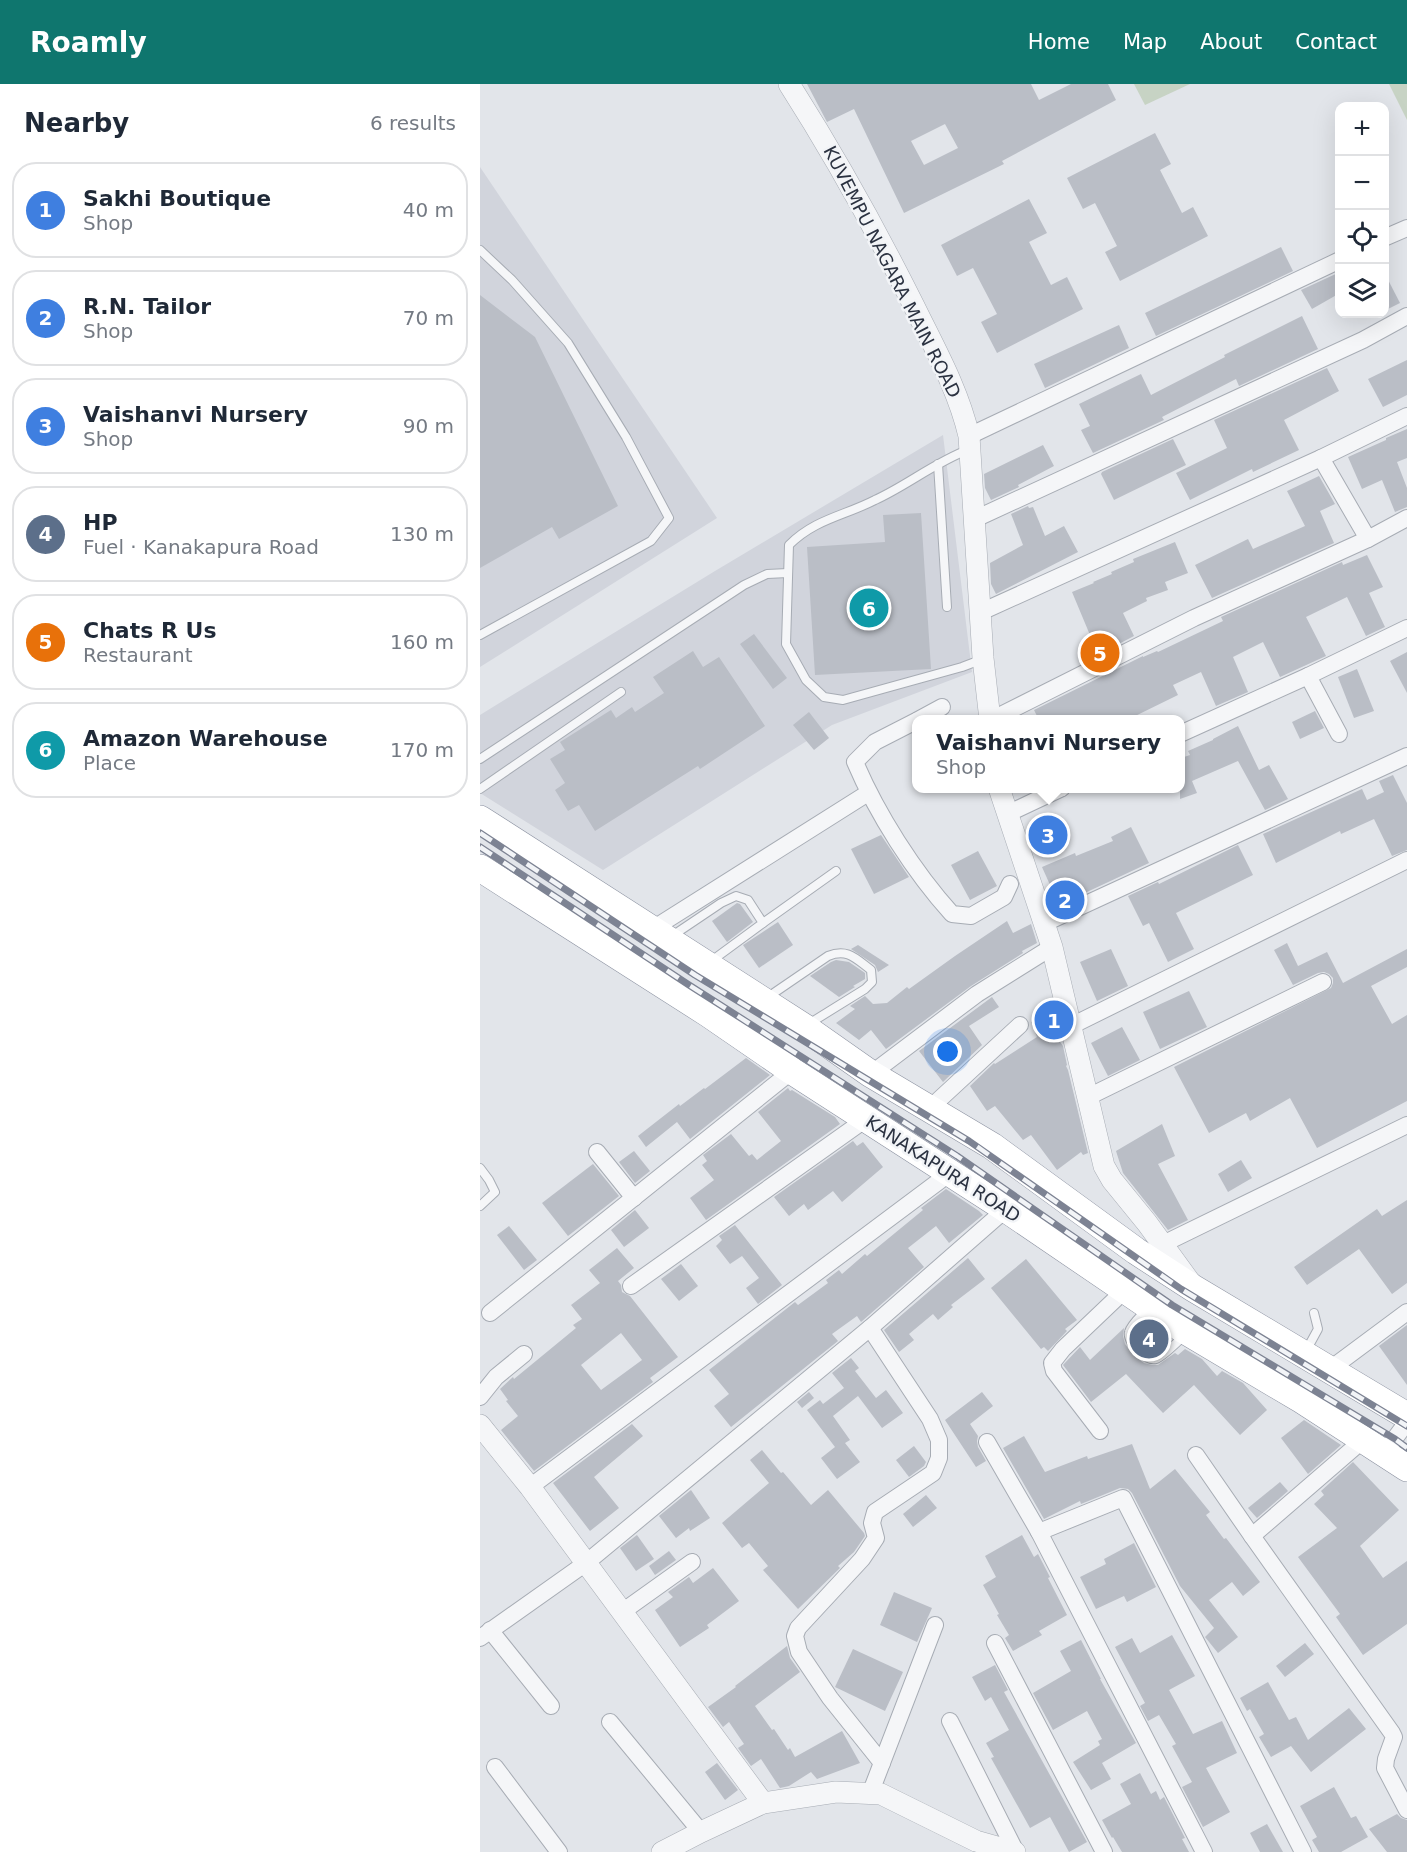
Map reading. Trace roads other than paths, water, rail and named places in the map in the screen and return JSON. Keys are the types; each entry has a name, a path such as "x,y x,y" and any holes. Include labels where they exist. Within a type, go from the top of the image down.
{"highway":[{"path":"480,819 804,1027 871,1074 992,1146 1136,1251 1193,1288 1407,1416"},
{"name":"KANAKAPURA ROAD","path":"483,875 709,1014 792,1071 1006,1209 1187,1332 1302,1400 1407,1468"},
{"path":"709,1014 729,980"}],"street":[{"name":"KUVEMPU NAGARA MAIN ROAD","path":"789,84 826,142 907,293 952,382 964,416 969,443 983,658 989,715"},
{"path":"1389,236 1407,228"},
{"path":"969,443 1335,262"},
{"path":"975,519 1352,345 1407,316"},
{"path":"981,612 1407,417"},
{"path":"1321,458 1368,539"},
{"path":"1000,715 1194,618 1368,539 1407,518"},
{"path":"1185,732 1407,628"},
{"path":"1308,676 1339,734"},
{"path":"927,715 942,707"},
{"path":"912,723 875,742 855,762 868,793 929,888 952,914 971,916 1004,897 1010,884"},
{"path":"1045,923 1407,756"},
{"path":"659,935 868,793"},
{"path":"1000,793 1052,947 1104,1166 1124,1197 1163,1244 1193,1288"},
{"path":"1007,814 1053,793"},
{"path":"1071,1026 1407,860"},
{"path":"871,1074 977,994 1052,947"},
{"path":"1088,1097 1323,982"},
{"path":"929,1108 1020,1025"},
{"path":"490,1313 792,1071"},
{"path":"631,1286 866,1119"},
{"path":"1163,1244 1407,1125"},
{"path":"597,1152 633,1198"},
{"path":"530,1487 950,1173"},
{"path":"551,1706 485,1634 586,1563 870,1328 1006,1209"},
{"path":"1100,1431 1054,1371 1052,1363 1063,1349 1125,1290"},
{"path":"1329,1370 1407,1312"},
{"path":"870,1328 930,1419 939,1440 939,1458 933,1473 875,1512 872,1523 876,1538 862,1559 798,1628 795,1636 799,1652 830,1698 882,1763"},
{"path":"480,1397 496,1377 524,1354"},
{"path":"1252,1536 1407,1422"},
{"path":"480,1425 530,1487 764,1803"},
{"path":"987,1442 1040,1532 1204,1852"},
{"path":"1196,1455 1392,1733 1394,1737 1386,1759 1386,1768 1407,1810"},
{"path":"1040,1532 1123,1498 1303,1852"},
{"path":"622,1612 692,1562"},
{"path":"870,1794 934,1625"},
{"path":"995,1642 1104,1852"},
{"path":"950,1721 1016,1852"},
{"path":"610,1722 693,1842"},
{"path":"495,1767 559,1852"},
{"path":"662,1852 693,1842 764,1803 836,1791 881,1794 977,1846 1016,1852"}],"lane":[{"path":"480,250 512,280 568,343 626,437 669,518 651,541 480,635"},
{"path":"969,443 907,484 873,502 835,515 801,533 789,545 786,644 806,680 824,697 843,700 962,667 983,658"},
{"path":"938,464 947,607"},
{"path":"480,759 744,585 768,574 788,573"},
{"path":"480,789 621,692"},
{"path":"706,965 836,871"},
{"path":"659,935 736,896 748,900 763,923"},
{"path":"763,1001 828,956 837,953 850,954 871,970 872,982 866,989 804,1027"},
{"path":"480,1168 495,1192 480,1206"},
{"path":"1149,1306 1129,1330 1128,1336 1146,1358 1158,1359 1187,1332"},
{"path":"1303,1354 1318,1329 1314,1313"}],"railway":[{"path":"480,833 695,975 969,1141 1181,1289 1407,1426"},
{"path":"480,847 689,985 957,1156 1172,1305 1407,1448"}],"place":[{"name":"Amazon Warehouse","path":"869,608"},
{"name":"Chats R Us","path":"1100,653"},
{"name":"Vaishanvi Nursery","path":"1048,835"},
{"name":"R.N. Tailor","path":"1065,900"},
{"name":"Sakhi Boutique","path":"1054,1020"},
{"name":"HP","path":"1149,1339"}]}
